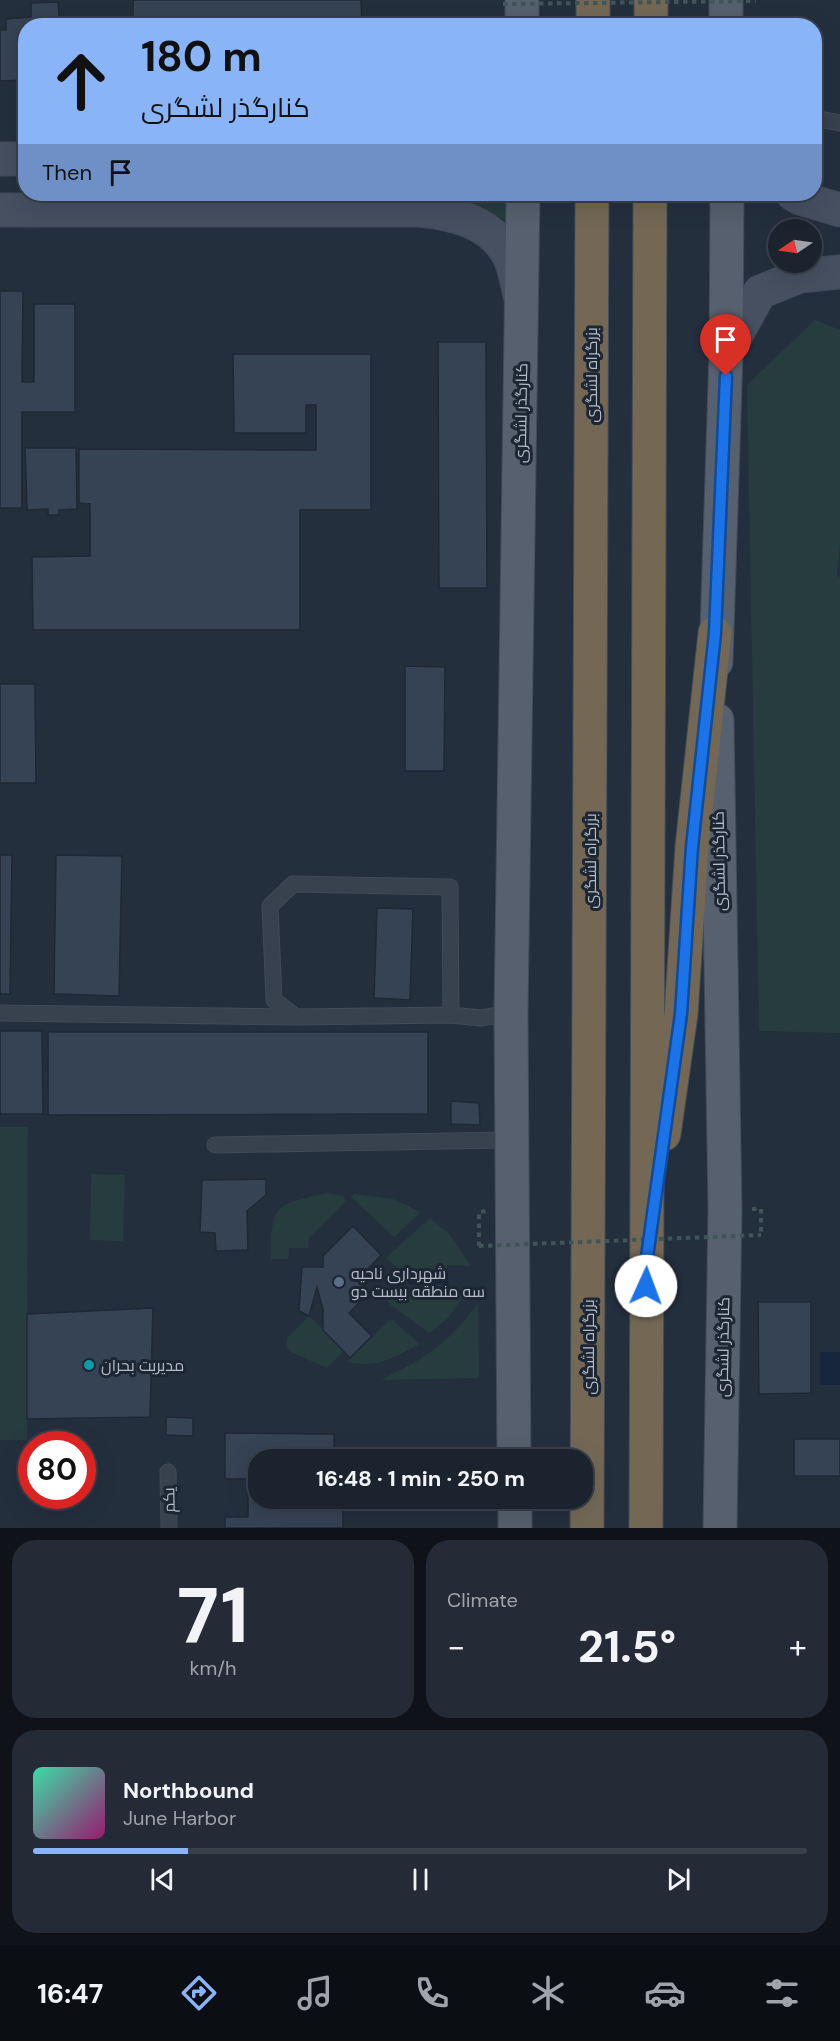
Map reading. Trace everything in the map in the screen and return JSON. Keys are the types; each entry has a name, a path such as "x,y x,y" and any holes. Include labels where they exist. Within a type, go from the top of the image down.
{"highway":[{"path":"593,0 593,18"},
{"path":"651,0 651,18"},
{"name":"بزرگراه لشگری","path":"587,1528 592,201"},
{"path":"646,1528 650,201"},
{"path":"646,1264 681,1014 692,847 715,633"}],"main road":[{"path":"731,18 741,1"},
{"name":"کنارگذر لشگری","path":"514,1449 511,1013 523,201"},
{"name":"کنارگذر لشگری","path":"720,1528 725,1209 715,633 726,353 727,201"},
{"path":"514,1509 515,1528"}],"street":[{"path":"0,159 18,159"},
{"path":"814,201 840,210"},
{"path":"0,210 425,202 475,223 492,235 510,258 523,308"},
{"path":"726,353 760,292 800,276 840,272"}],"lane":[{"path":"822,120 840,123"},
{"path":"296,1017 274,1000 270,906 293,884 450,887 451,1015"},
{"path":"0,1013 296,1017 451,1015 481,1018 511,1013"},
{"path":"215,1144 511,1140"},
{"name":"یکم","path":"168,1472 169,1528"}],"path":[{"path":"516,10 741,1"},
{"path":"492,1210 479,1212 479,1246 761,1235 760,1209"}],"green space":[{"path":"475,201 505,201 505,221 481,206 469,206"},
{"path":"815,320 840,330 840,543 837,576 840,577 840,1033 759,1031 747,385"},
{"path":"0,1127 28,1127 27,1431 18,1431 18,1440 0,1440"},
{"path":"91,1174 125,1175 123,1241 90,1240"},
{"path":"327,1193 343,1196 346,1201 309,1238 308,1248 289,1248 288,1259 271,1259 272,1227 279,1210 296,1201"},
{"path":"354,1194 393,1199 421,1212 394,1237 351,1197"},
{"path":"430,1218 450,1235 471,1266 447,1265 447,1269 400,1270 386,1258"},
{"path":"449,1284 450,1292 467,1291 448,1318 429,1333 387,1302 401,1289"},
{"path":"478,1304 479,1378 381,1380 435,1349 456,1330"},
{"path":"309,1316 345,1350 327,1368 291,1352 286,1347 287,1338"},
{"path":"391,1319 419,1344 384,1361 366,1364 346,1362"}],"water":[{"path":"447,1273 448,1283 409,1285 408,1275"},
{"path":"820,1352 840,1352 840,1385 820,1385"}],"building":[{"path":"133,0 361,0 362,18 133,18"},
{"path":"58,2 59,18 18,18 31,17 31,3"},
{"path":"18,18 18,80 0,81 0,30 6,30 6,19"},
{"path":"0,291 23,291 22,382 34,382 34,304 75,304 75,412 22,412 22,508 0,508"},
{"path":"438,342 486,342 487,588 439,588"},
{"path":"233,354 371,354 371,510 300,510 300,630 33,630 32,557 90,556 90,504 79,503 79,449 316,450 316,405 306,405 306,433 234,433"},
{"path":"25,448 76,448 77,509 59,510 59,515 48,515 48,509 27,510"},
{"path":"405,666 445,667 444,771 405,771"},
{"path":"0,684 35,684 36,783 0,783"},
{"path":"0,855 12,855 10,994 0,994"},
{"path":"56,855 122,856 119,996 54,994"},
{"path":"377,908 413,909 410,1000 374,998"},
{"path":"0,1031 42,1031 43,1114 0,1114"},
{"path":"48,1032 428,1032 428,1114 48,1115"},
{"path":"451,1101 479,1103 480,1125 451,1124"},
{"path":"266,1179 266,1195 247,1211 248,1250 216,1251 215,1233 200,1232 202,1180"},
{"path":"353,1226 381,1255 358,1279 370,1292 349,1313 372,1336 350,1358 323,1330 323,1309 317,1287 309,1316 299,1311 302,1267 323,1267 323,1256"},
{"path":"758,1302 811,1302 811,1393 759,1394"},
{"name":"مدیریت بحران","path":"153,1308 150,1417 27,1419 27,1314"},
{"path":"166,1417 193,1418 193,1436 166,1435"},
{"path":"225,1433 334,1434 334,1449 248,1449 248,1479 225,1479"},
{"path":"794,1439 840,1439 840,1476 794,1476"},
{"path":"248,1509 343,1509 343,1528 225,1528 225,1517 248,1517"}],"place":[{"name":"شهرداری ناحیه سه منطقه بیست دو","path":"339,1282"},
{"name":"مدیریت بحران","path":"89,1365"}],"route":[{"path":"646,1286 646,1264 681,1014 692,847 715,633 726,376"}]}
